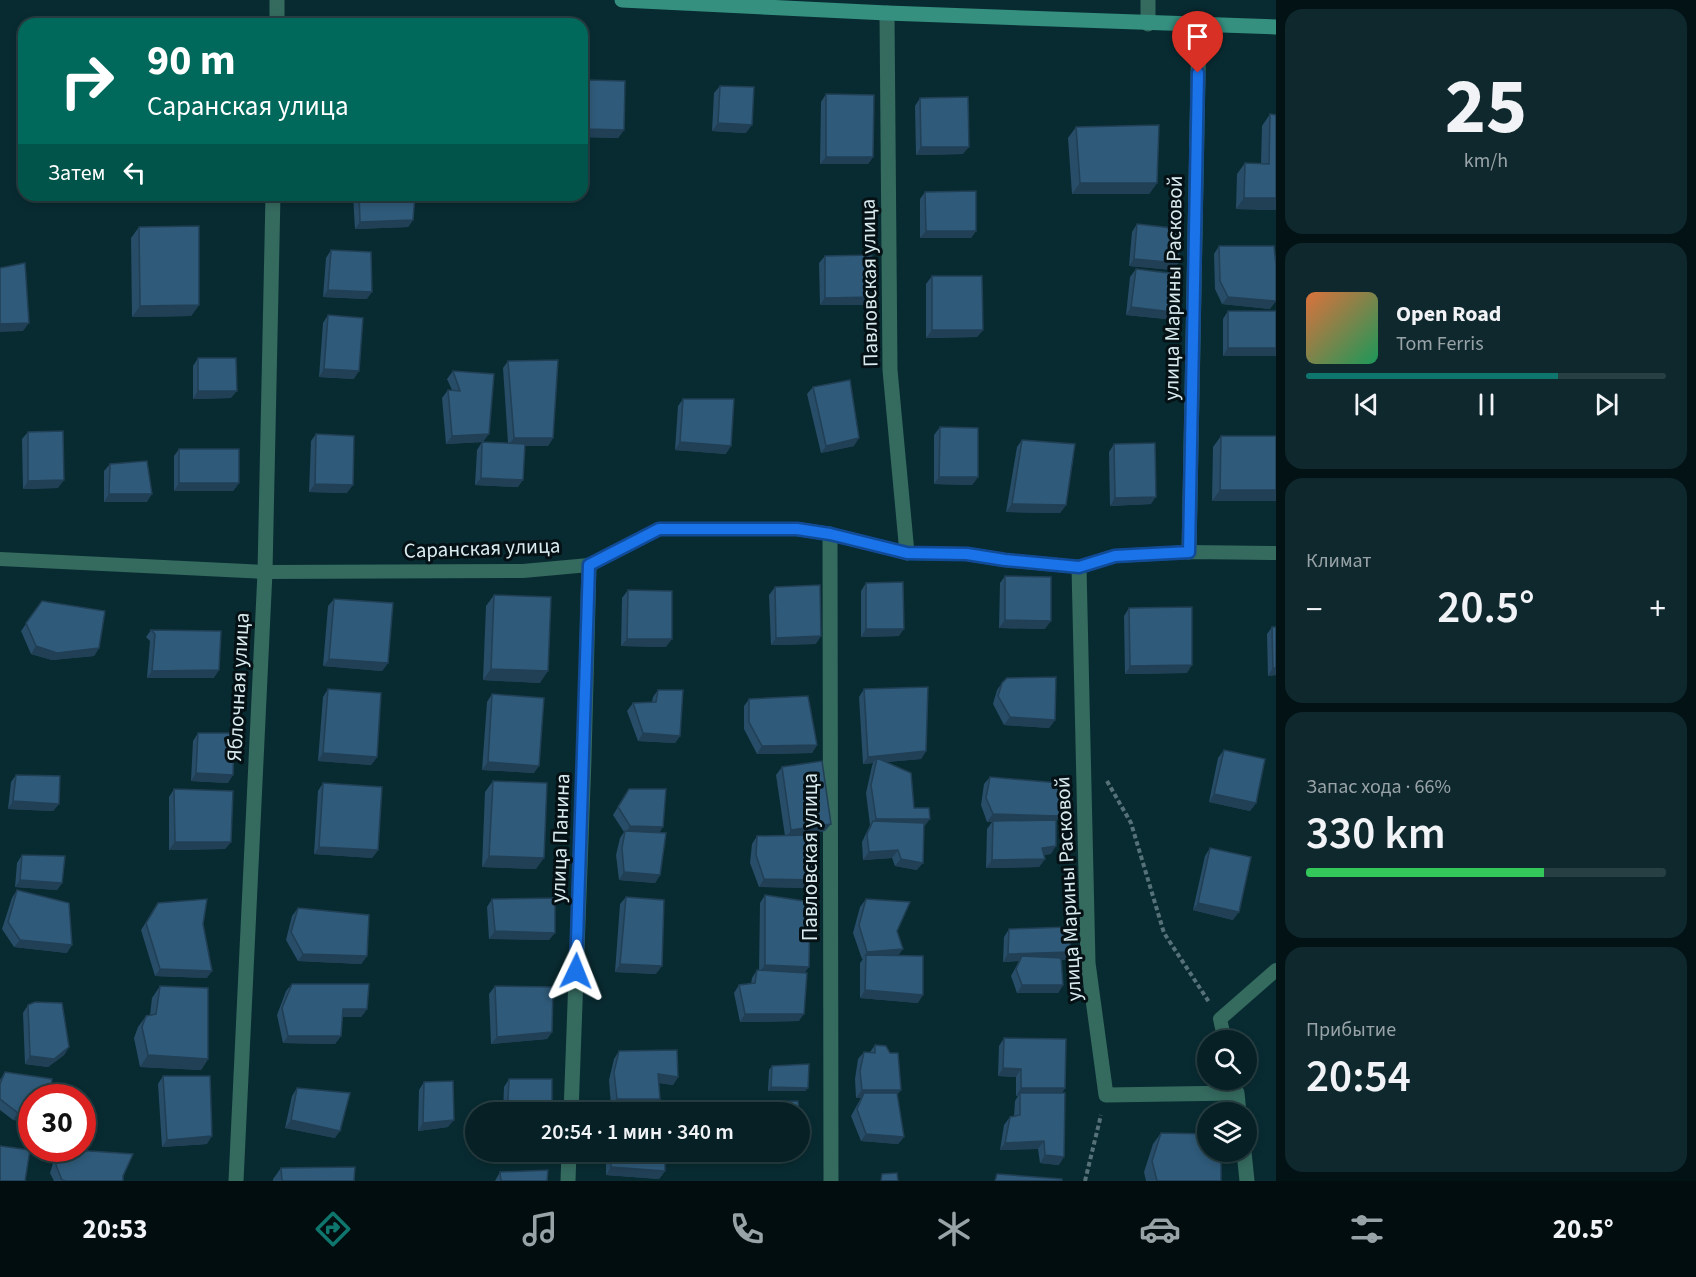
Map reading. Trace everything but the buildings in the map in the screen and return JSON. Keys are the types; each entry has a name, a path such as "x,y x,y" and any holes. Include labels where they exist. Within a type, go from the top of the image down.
{"main road":[{"path":"622,0 1148,24 1276,27"}],"street":[{"path":"277,0 277,18"},
{"path":"1148,0 1148,24"},
{"name":"Павловская улица","path":"888,13 890,370 907,553"},
{"name":"улица Марины Расковой","path":"1189,552 1199,25"},
{"name":"Яблочная улица","path":"236,1181 265,572 273,201"},
{"name":"Павловская улица","path":"830,534 831,1181"},
{"name":"улица Панина","path":"571,1102 589,565"},
{"name":"улица Марины Расковой","path":"1079,567 1088,963 1106,1095"},
{"path":"1106,1095 1197,1089"},
{"path":"568,1181 569,1162"},
{"path":"1245,1162 1247,1181"}],"lane":[{"name":"Саранская улица","path":"0,559 265,572 523,571 589,565 659,529 797,529 830,534 907,553 967,554 1079,567 1115,556 1189,552 1276,553"},
{"path":"1222,1030 1220,1019 1276,970"}],"path":[{"path":"1104,776 1131,823 1164,933 1220,1019"},
{"path":"1085,1181 1106,1095"}],"route":[{"path":"576,971 589,565 659,529 797,529 830,534 907,553 967,554 1079,567 1115,556 1189,552 1198,73"}]}
